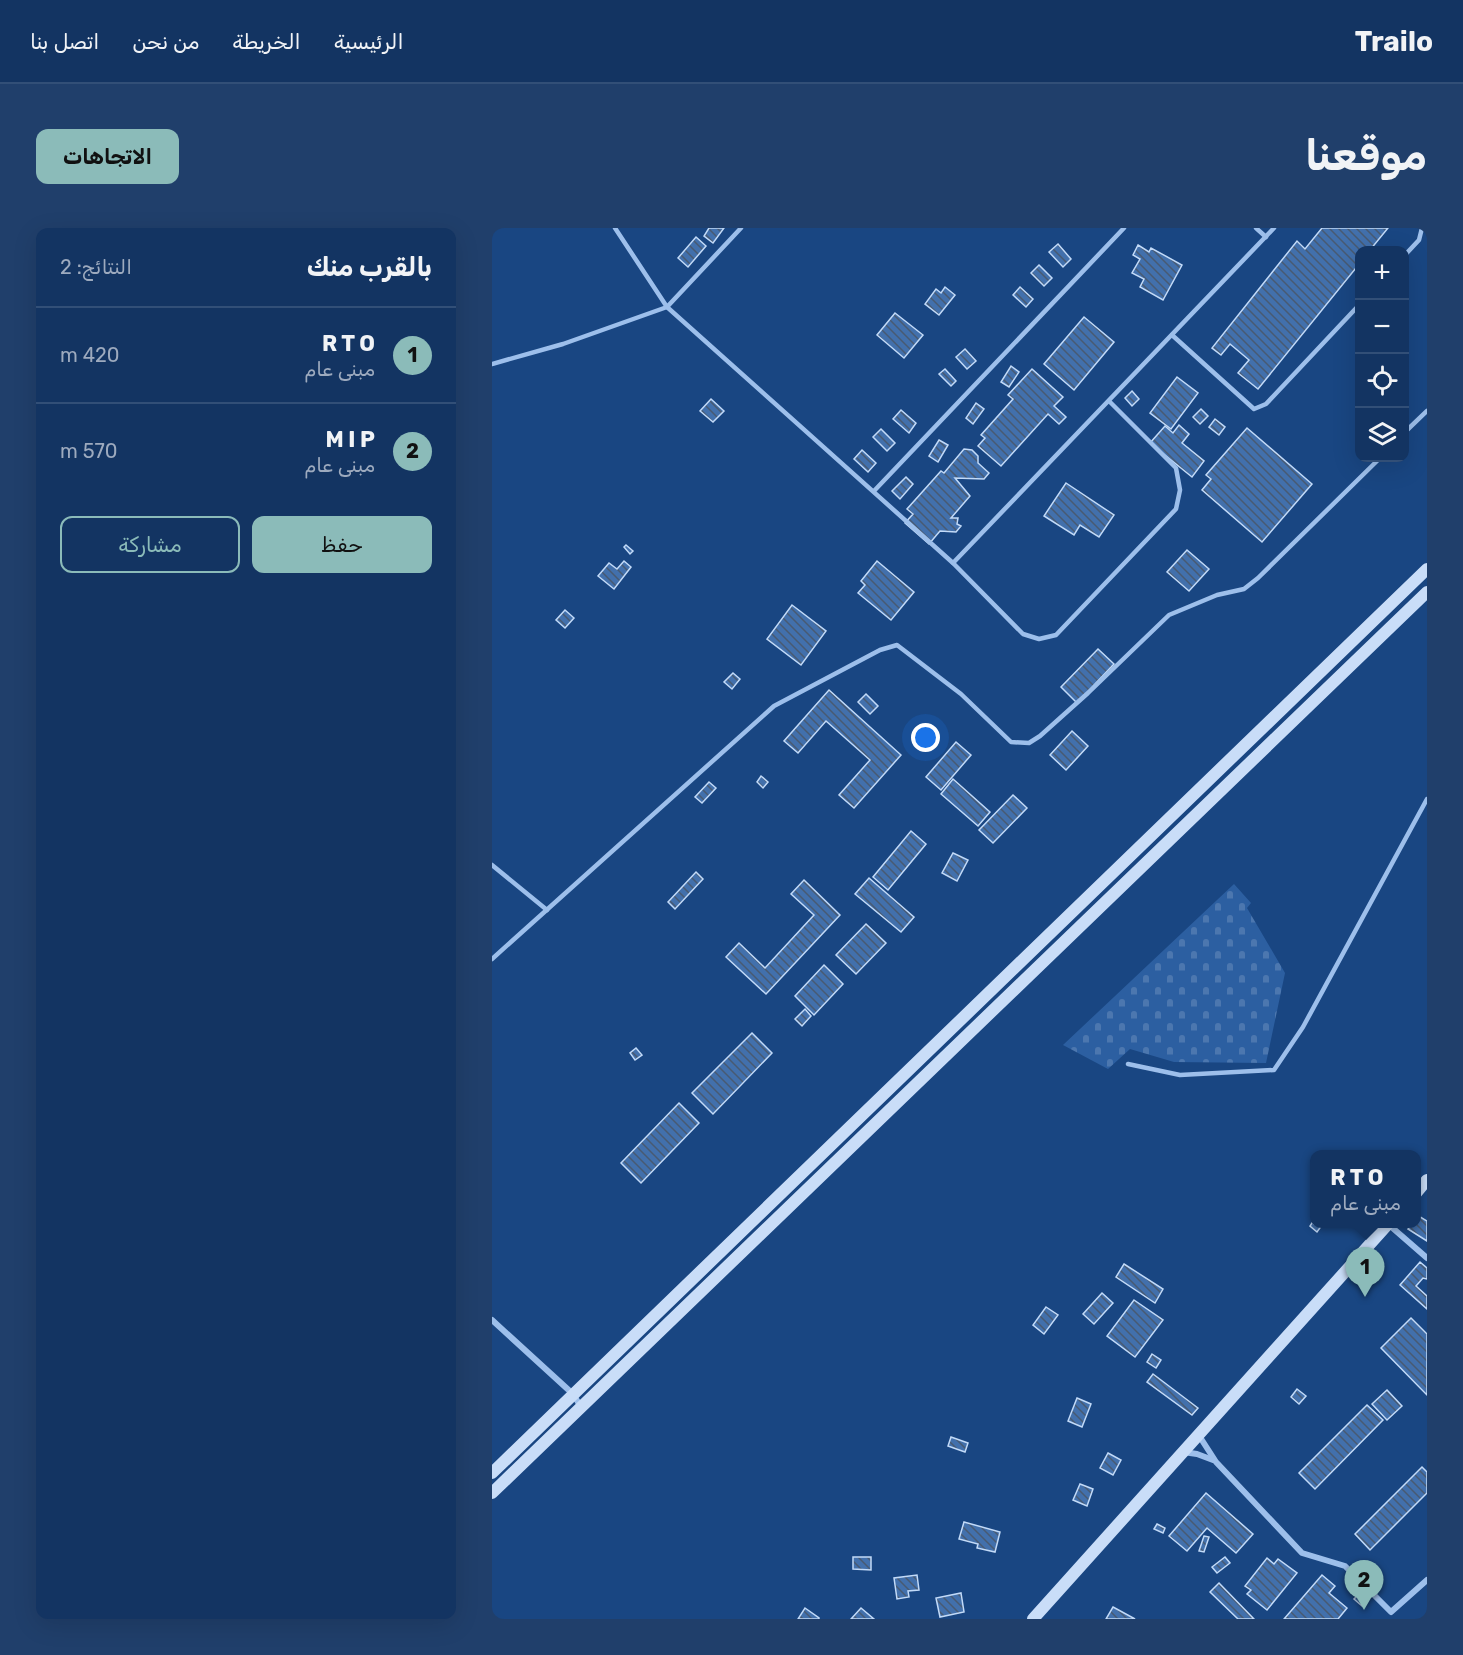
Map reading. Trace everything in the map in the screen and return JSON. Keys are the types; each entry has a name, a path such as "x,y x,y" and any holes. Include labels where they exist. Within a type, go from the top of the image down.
{"main road":[{"path":"492,1473 1427,569"},
{"path":"492,1493 1427,592"},
{"path":"1033,1619 1384,1228"}],"street":[{"path":"1393,1228 1427,1258"},
{"path":"492,1320 573,1394 581,1408"},
{"path":"1198,1434 1216,1462 1302,1553 1345,1566 1391,1612 1427,1580"},
{"path":"1182,1452 1208,1457 1216,1462"}],"lane":[{"path":"615,228 667,307 953,563 1023,634 1039,639 1056,635 1176,509 1180,490 1176,468 1109,400"},
{"path":"492,364 563,344 667,307 741,228"},
{"path":"874,491 1124,228"},
{"path":"1256,228 1266,237"},
{"path":"953,563 1274,228"},
{"path":"1409,251 1419,240 1422,228"},
{"path":"1172,335 1254,409 1266,404 1355,308"},
{"path":"1409,428 1427,411"},
{"path":"492,958 774,706 880,650 897,645 961,694 1011,742 1029,743 1088,693 1168,615 1217,595 1244,589 1376,462"},
{"path":"1128,1064 1180,1075 1274,1070 1303,1027 1427,799"},
{"path":"492,865 547,910"}],"green space":[{"path":"1234,884 1251,903 1247,908 1285,973 1266,1063 1174,1062 1130,1049 1108,1069 1063,1045"}],"building":[{"path":"709,228 724,228 713,243 704,236"},
{"path":"1322,228 1388,228 1373,246 1355,246 1355,269 1258,389 1238,373 1249,360 1230,344 1221,355 1212,348 1297,241 1305,249"},
{"path":"696,237 706,246 688,267 678,258"},
{"path":"1058,244 1071,259 1063,267 1049,252"},
{"path":"1138,245 1149,252 1151,248 1182,265 1163,300 1140,287 1144,279 1132,273 1140,259 1133,255"},
{"path":"1039,265 1052,278 1044,286 1031,273"},
{"path":"945,287 955,295 939,315 925,304 936,289 941,293"},
{"path":"1020,287 1033,299 1026,307 1013,295"},
{"path":"895,313 923,335 904,358 877,335"},
{"path":"1084,317 1114,342 1074,390 1044,364"},
{"path":"965,349 976,361 967,369 956,357"},
{"path":"1011,366 1019,372 1009,387 1001,382"},
{"path":"945,369 956,381 951,386 939,374"},
{"path":"1032,369 1063,397 1054,406 1066,417 1059,424 1048,414 1001,466 978,446 985,438 981,435 1013,399 1008,395"},
{"path":"1177,377 1198,393 1171,429 1150,413"},
{"path":"1132,391 1139,399 1132,406 1125,398"},
{"path":"711,399 724,411 713,422 700,411"},
{"path":"976,403 984,409 973,424 966,418"},
{"path":"1201,409 1208,416 1200,424 1193,417"},
{"path":"901,410 916,423 909,433 893,419"},
{"path":"1215,419 1225,427 1219,435 1209,427"},
{"path":"1179,425 1189,434 1182,443 1204,461 1192,477 1150,443 1165,426 1173,433"},
{"path":"1247,428 1312,484 1262,542 1202,490 1211,479 1206,475"},
{"path":"881,429 895,443 887,451 873,437"},
{"path":"939,440 948,445 938,462 929,456"},
{"path":"964,449 972,450 978,456 978,463 989,473 984,479 955,478 970,496 951,518 958,518 957,524 961,526 956,532 940,531 929,544 905,523 913,514 907,509 941,471 944,473"},
{"path":"862,450 876,463 868,472 854,459"},
{"path":"906,477 913,484 900,499 892,491"},
{"path":"1066,483 1114,515 1099,537 1080,525 1074,535 1044,516"},
{"path":"626,545 633,551 630,554 624,547"},
{"path":"1187,550 1209,569 1189,591 1167,572"},
{"path":"624,561 631,567 614,589 598,576 609,563 617,569"},
{"path":"877,561 914,592 891,620 858,593 865,585 861,581"},
{"path":"792,605 826,631 801,665 767,639"},
{"path":"565,610 574,618 565,628 556,620"},
{"path":"1098,649 1114,664 1077,703 1061,687"},
{"path":"733,673 740,679 732,689 724,682"},
{"path":"829,690 901,755 854,808 839,795 870,760 826,721 798,753 784,741"},
{"path":"866,694 878,706 870,714 858,702"},
{"path":"1072,731 1088,746 1066,770 1050,755"},
{"path":"956,742 971,755 941,790 926,777"},
{"path":"761,776 768,782 763,788 757,782"},
{"path":"953,779 990,812 978,826 941,794"},
{"path":"709,782 716,788 702,803 695,797"},
{"path":"1013,795 1027,808 993,843 979,830"},
{"path":"911,831 926,844 888,890 873,877"},
{"path":"953,853 968,860 957,881 942,873"},
{"path":"696,872 703,879 675,909 668,902"},
{"path":"869,878 914,917 901,932 855,894"},
{"path":"804,880 840,915 766,994 726,957 739,943 765,968 814,915 791,894"},
{"path":"866,924 886,943 856,974 836,955"},
{"path":"824,965 843,984 814,1015 795,996"},
{"path":"805,1009 811,1016 802,1026 795,1019"},
{"path":"752,1033 772,1053 713,1114 692,1093"},
{"path":"636,1048 642,1055 635,1060 630,1053"},
{"path":"679,1103 699,1123 641,1183 621,1163"},
{"path":"1421,1217 1427,1221 1427,1241 1408,1229 1421,1228"},
{"path":"1420,1262 1427,1268 1427,1279 1423,1278 1416,1286 1427,1296 1427,1309 1400,1285"},
{"path":"1124,1264 1163,1289 1155,1303 1116,1277"},
{"path":"1102,1293 1113,1303 1094,1324 1083,1314"},
{"path":"1134,1300 1163,1320 1135,1357 1107,1336"},
{"path":"1046,1307 1058,1315 1044,1334 1033,1325"},
{"path":"1411,1318 1427,1334 1427,1395 1381,1348"},
{"path":"1152,1354 1161,1360 1156,1368 1147,1362"},
{"path":"1153,1374 1198,1408 1192,1415 1147,1382"},
{"path":"1297,1389 1306,1396 1299,1404 1291,1397"},
{"path":"1387,1390 1402,1406 1387,1420 1372,1404"},
{"path":"1077,1398 1091,1404 1082,1427 1068,1421"},
{"path":"1367,1405 1383,1420 1315,1489 1299,1473"},
{"path":"951,1437 968,1443 965,1452 948,1446"},
{"path":"1108,1453 1121,1460 1113,1475 1100,1468"},
{"path":"1422,1467 1427,1472 1427,1493 1370,1550 1355,1534"},
{"path":"1080,1484 1093,1489 1087,1506 1073,1500"},
{"path":"1206,1493 1253,1534 1236,1553 1207,1528 1187,1551 1169,1536"},
{"path":"964,1522 1000,1532 995,1552 977,1548 978,1544 959,1539"},
{"path":"1157,1524 1165,1528 1163,1533 1154,1529"},
{"path":"1204,1536 1209,1537 1204,1552 1199,1551"},
{"path":"853,1557 871,1557 871,1570 853,1569"},
{"path":"1225,1557 1230,1563 1217,1573 1212,1567"},
{"path":"1267,1558 1274,1564 1278,1559 1297,1573 1267,1610 1247,1594 1251,1590 1245,1586"},
{"path":"917,1575 919,1590 908,1591 909,1597 897,1599 894,1578"},
{"path":"1322,1575 1335,1586 1329,1593 1347,1608 1338,1619 1284,1619"},
{"path":"1219,1583 1254,1619 1238,1619 1210,1592"},
{"path":"1361,1592 1368,1598 1362,1606 1354,1599"},
{"path":"961,1593 964,1612 940,1617 936,1598"},
{"path":"1113,1607 1135,1619 1106,1619"},
{"path":"805,1608 819,1618 819,1619 798,1619"},
{"path":"861,1608 874,1619 851,1619"}],"place":[{"name":"R T O","path":"1365,1297"},
{"name":"M I P","path":"1364,1610"}]}
